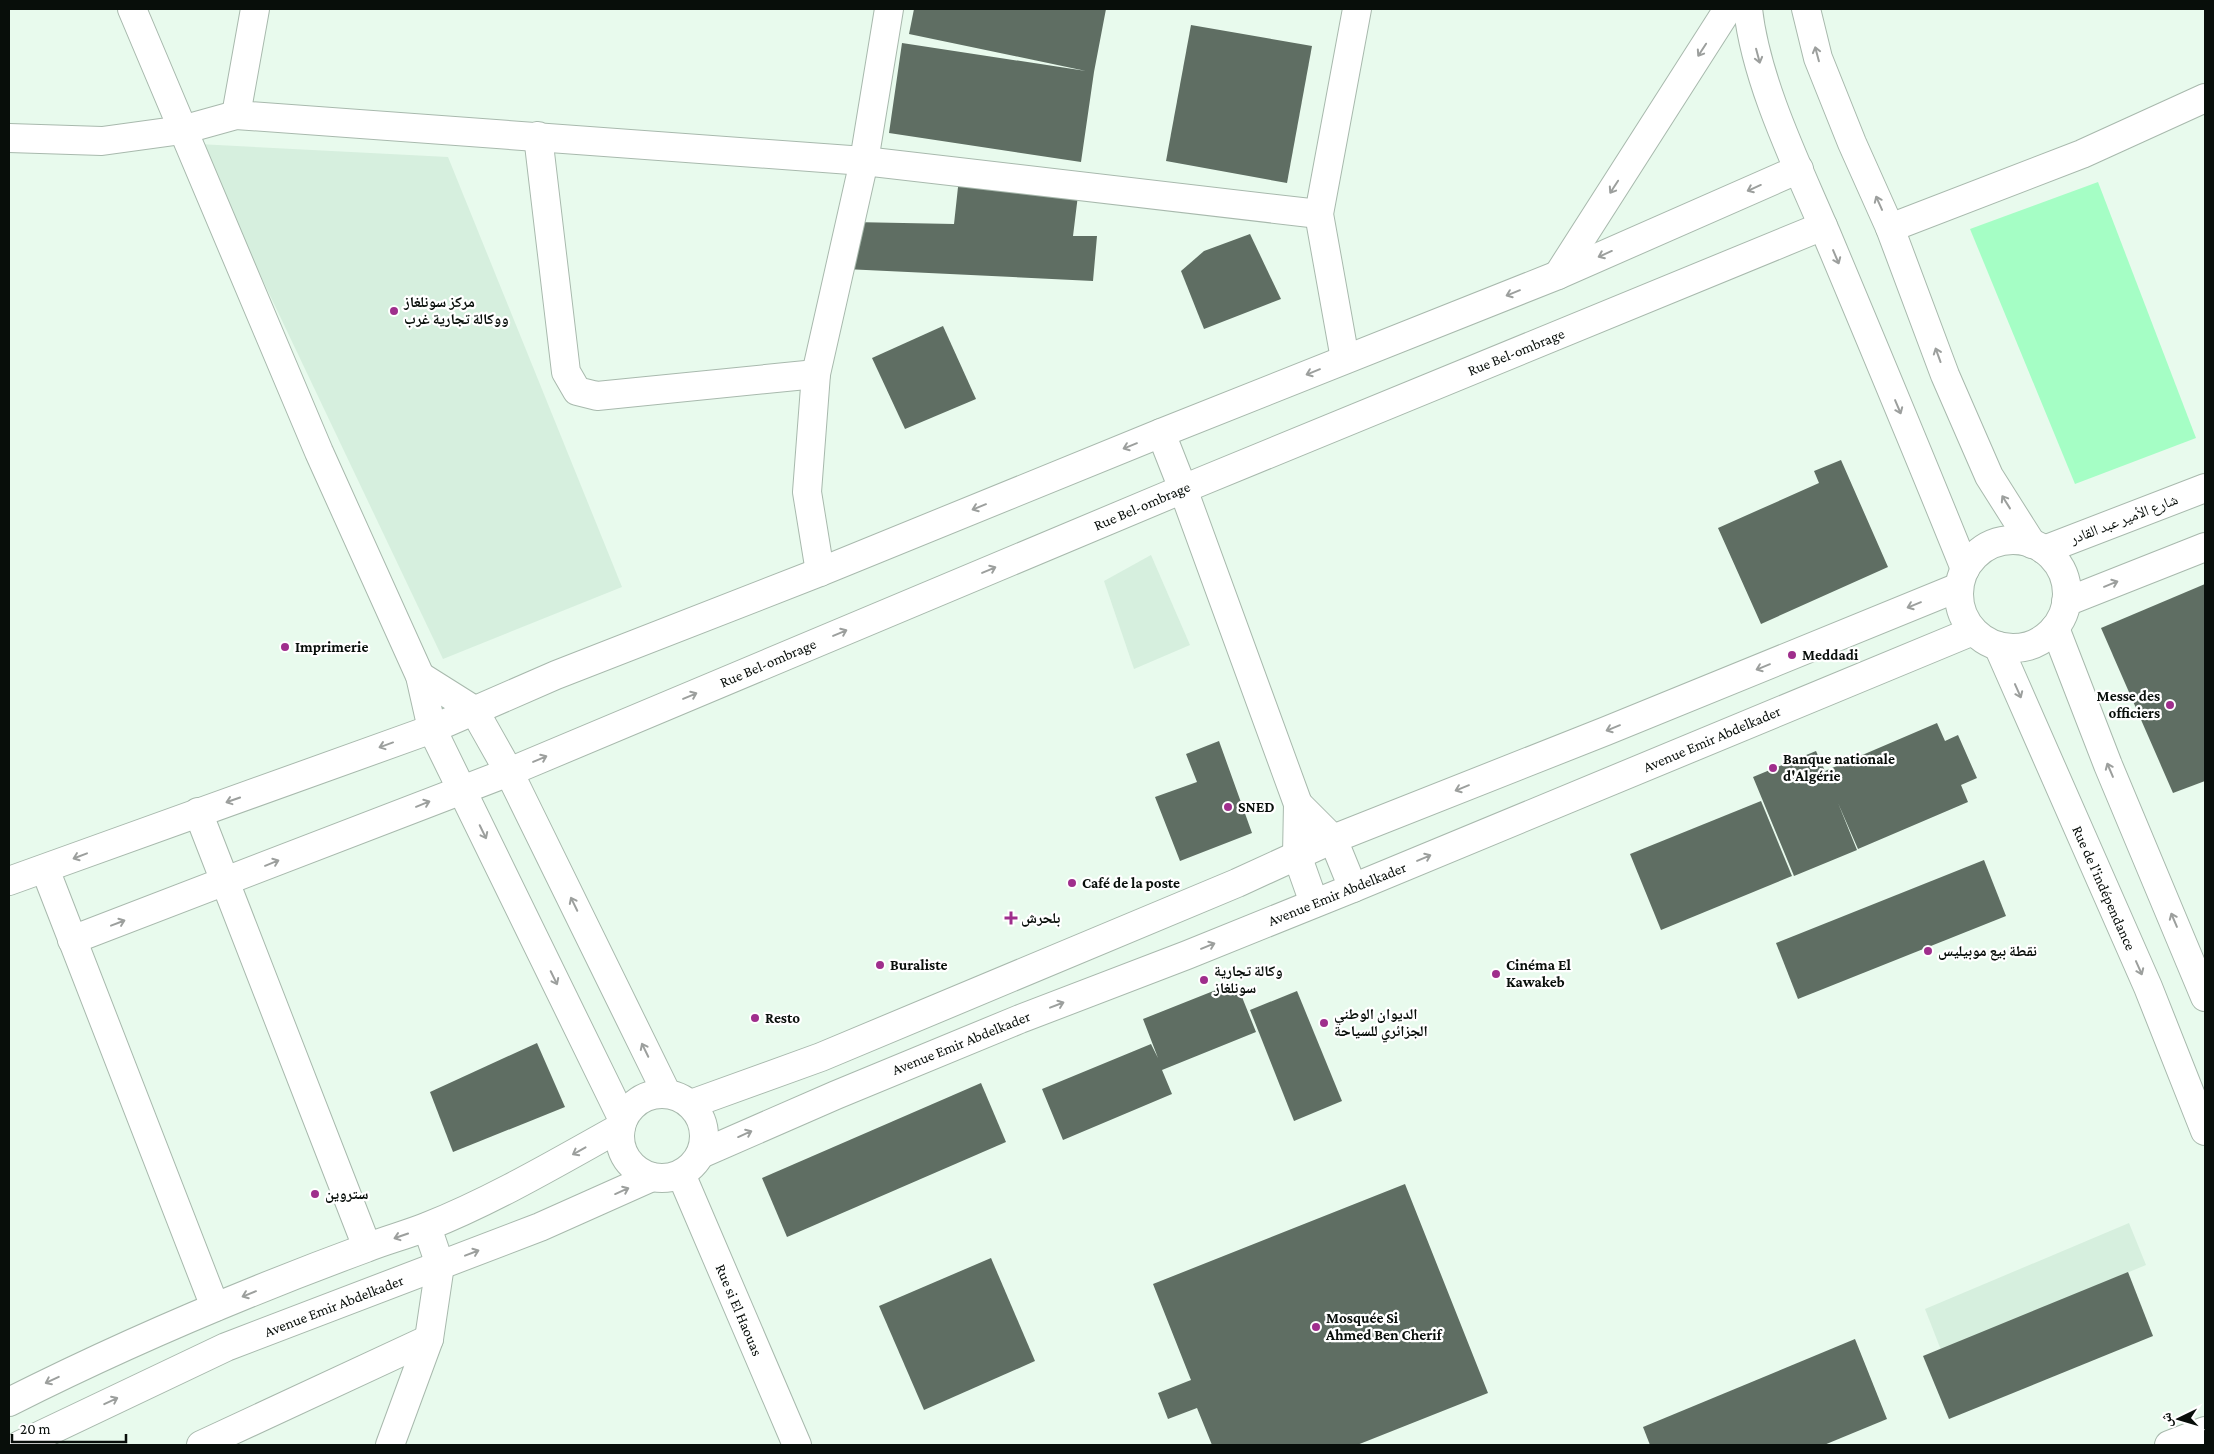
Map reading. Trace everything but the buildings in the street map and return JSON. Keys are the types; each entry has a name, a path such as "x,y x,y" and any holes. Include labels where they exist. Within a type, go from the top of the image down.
{"street":[{"path":"132,9 315,442 420,676 432,729 622,1124"},
{"path":"236,115 256,9"},
{"path":"820,572 807,492 816,374 864,161 889,9"},
{"path":"1345,359 1319,214 1357,9"},
{"path":"1558,274 1728,9"},
{"path":"1748,9 1750,30 1763,76 1962,578"},
{"path":"1806,9 1818,58 1852,143 1890,228 1945,375 1990,476 2038,547 2055,560 2062,573 2066,587 2066,602 2062,616 2055,628 2043,639 2029,646 2014,648 1998,646 1984,640 1973,631 1964,618 1959,603 1962,578 1977,554 1994,544 2013,540 2038,547"},
{"path":"1890,228 2082,154 2205,98"},
{"path":"9,138 102,141 182,130 236,115 864,161 1319,214"},
{"path":"538,136 566,372 577,391 597,396 816,374"},
{"path":"9,881 432,729 556,675 820,572 1160,433 1558,274 1799,168"},
{"name":"Rue Bel-ombrage","path":"72,940 462,788 509,772 1183,489 1823,226"},
{"path":"1160,433 1183,489 1298,804 1297,855 1314,903"},
{"name":"شارع الأمير عبد القادر","path":"2038,547 2205,488"},
{"path":"2066,602 2205,547"},
{"path":"420,676 474,710 509,772 679,1099 699,1115 704,1128 701,1154 693,1166 681,1174 672,1177 652,1177 630,1164 624,1153 621,1140 622,1124 630,1108 641,1099 654,1095 679,1099 821,1057 1237,882 1332,839 1606,731 1962,578"},
{"path":"2055,628 2108,766 2200,966 2205,997"},
{"name":"Avenue Emir Abdelkader","path":"701,1154 1020,1018 1187,955 1353,888 1973,631"},
{"name":"Rue de l'indépendance","path":"1998,646 2148,987 2205,1132"},
{"path":"1298,804 1332,839 1353,888"},
{"path":"198,812 227,881 367,1247"},
{"path":"45,869 215,1307"},
{"path":"9,1402 215,1307 367,1247 427,1227 527,1180 622,1124"},
{"name":"Rue si El Haouas","path":"681,1174 797,1445"},
{"name":"Avenue Emir Abdelkader","path":"20,1445 226,1347 540,1227 652,1177"},
{"path":"390,1445 429,1339 440,1265 427,1227"},
{"path":"202,1445 429,1339"},
{"path":"2169,1445 2205,1431"}],"shaded area":[{"name":"مركز سونلغاز ووكالة تجارية غرب","path":"198,144 448,157 622,587 443,659"},
{"path":"1151,555 1190,645 1134,669 1104,581"},
{"path":"2129,1223 2146,1265 1941,1350 1925,1309"}],"green space":[{"path":"2098,182 2196,438 2075,484 1970,229"}],"place":[{"name":"مركز سونلغاز ووكالة تجارية غرب","path":"394,311"},
{"name":"Imprimerie","path":"285,647"},
{"name":"Meddadi","path":"1792,655"},
{"name":"Messe des officiers","path":"2170,705"},
{"name":"Banque nationale d'Algérie","path":"1773,768"},
{"name":"SNED","path":"1228,807"},
{"name":"Café de la poste","path":"1072,883"},
{"name":"بلحرش","path":"1011,918"},
{"name":"نقطة بيع موبيليس","path":"1928,951"},
{"name":"Buraliste","path":"880,965"},
{"name":"Cinéma El Kawakeb","path":"1496,974"},
{"name":"وكالة تجارية سونلغاز","path":"1204,980"},
{"name":"Resto","path":"755,1018"},
{"name":"الديوان الوطني الجزائري للسياحة","path":"1324,1023"},
{"name":"ستروين","path":"315,1194"},
{"name":"Mosquée Si Ahmed Ben Cherif","path":"1316,1327"}]}
